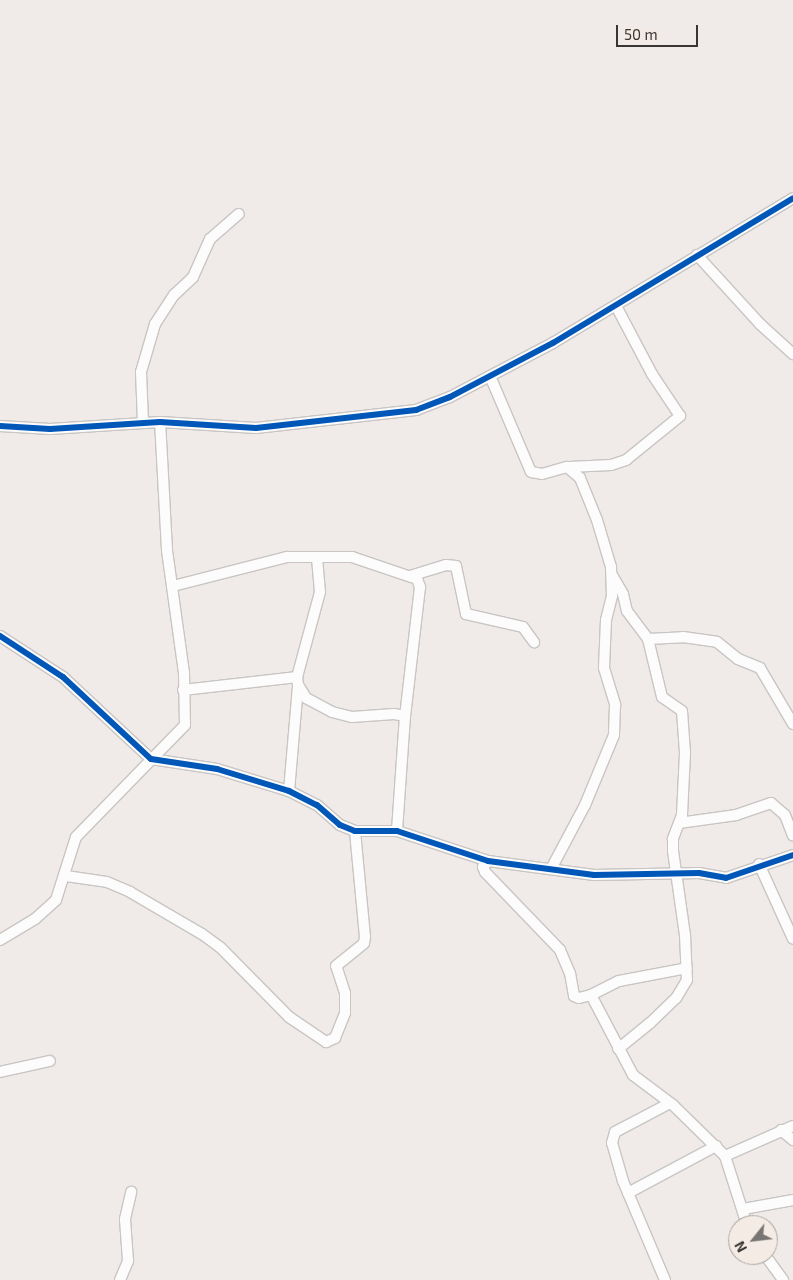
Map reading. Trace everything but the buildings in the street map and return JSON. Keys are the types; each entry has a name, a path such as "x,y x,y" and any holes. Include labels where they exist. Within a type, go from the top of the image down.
{"street":[{"path":"0,426 50,429 160,422 256,428 404,413 450,397 490,376 616,306 793,198"},
{"path":"143,422 141,372 155,324 174,295 193,277 210,240 239,214"},
{"path":"697,255 760,324 793,354"},
{"path":"490,376 531,472 542,474 567,467 618,463 645,447 680,416 652,374 616,306"},
{"path":"0,940 46,910 56,900 66,876 70,847 76,837 185,725 184,673 172,586 160,422"},
{"path":"551,868 585,805 614,735 616,705 604,668 606,620 612,596 611,574 589,498 580,478 567,467"},
{"path":"172,586 287,557 352,557 417,579 420,587 404,716 397,831"},
{"path":"289,791 297,681 320,592 317,558"},
{"path":"410,576 446,565 456,566 466,614 522,626 534,642"},
{"path":"611,574 623,594 627,611 648,639 662,697 679,708 684,717 684,779 679,823 673,839 687,980 676,998 618,1049"},
{"path":"0,636 63,677 150,759 217,769 289,791 317,805 340,825 355,831 397,831 488,861 551,868 594,876 676,874 726,878 760,864 793,855"},
{"path":"648,639 683,637 717,642 738,659 760,668 793,724"},
{"path":"183,690 297,681"},
{"path":"297,681 306,698 332,712 352,717 394,714 404,716"},
{"path":"679,823 736,815 771,803 785,815 793,836"},
{"path":"66,876 107,882 130,892 202,934 220,947 289,1017 326,1042 335,1038 345,1013 345,993 336,966 359,948 365,937 355,831"},
{"path":"488,861 483,867 485,872 560,950 570,973 574,996 579,998 591,995 619,981 687,968"},
{"path":"760,864 793,939"},
{"path":"591,995 633,1075 670,1103 726,1156 744,1215"},
{"path":"0,1072 50,1061"},
{"path":"665,1280 628,1194 614,1156 612,1143 615,1132 670,1103"},
{"path":"726,1156 793,1126"},
{"path":"781,1130 793,1140"},
{"path":"628,1194 716,1146"},
{"path":"120,1280 128,1261 125,1219 131,1192"},
{"path":"743,1209 793,1200"},
{"path":"772,1265 783,1280"}],"cycle path":[{"path":"0,426 50,429 160,422 256,428 416,410 450,397 553,343 793,198"},
{"path":"0,636 63,677 151,759 217,769 289,791 317,805 340,825 355,831 397,831 488,861 594,875 699,873 726,878 793,855"}]}
